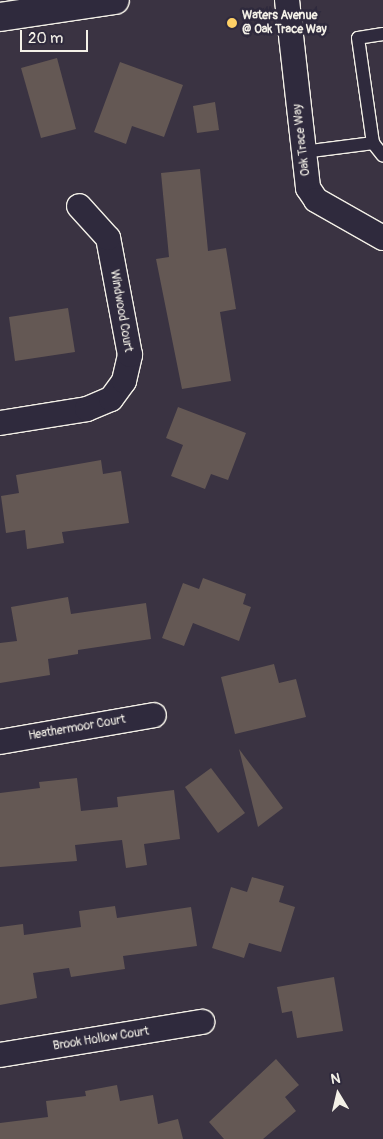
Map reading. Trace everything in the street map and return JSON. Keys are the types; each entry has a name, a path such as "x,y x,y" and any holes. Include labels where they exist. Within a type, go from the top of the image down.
{"main road":[{"path":"0,17 115,0"}],"street":[{"name":"Oak Trace Way","path":"287,0 308,188 316,200 383,238"},
{"name":"Windwood Court","path":"0,422 87,409 111,399 124,380 130,355 108,238 79,206"},
{"name":"Heathermoor Court","path":"0,742 154,715"},
{"name":"Brook Hollow Court","path":"0,1055 202,1022"}],"lane":[{"path":"383,34 358,38 373,143 383,156"},
{"path":"303,152 373,143"}],"building":[{"path":"57,58 76,129 41,138 21,68"},
{"path":"120,62 183,85 164,137 132,126 126,144 94,132"},
{"path":"215,102 219,130 197,133 193,106"},
{"path":"200,169 208,251 226,248 236,309 220,312 231,381 182,389 156,259 169,257 161,173"},
{"path":"68,308 75,352 15,361 9,317"},
{"path":"178,407 246,433 228,480 211,474 205,489 171,476 183,445 166,438"},
{"path":"101,460 103,474 121,471 129,523 62,532 64,543 27,549 25,530 6,533 1,496 19,493 16,475"},
{"path":"203,578 246,594 243,604 251,607 239,641 193,623 184,646 162,638 183,583 199,589"},
{"path":"68,597 71,614 146,603 151,639 78,650 78,654 48,659 50,675 0,683 0,643 17,641 11,607"},
{"path":"274,664 279,683 296,679 306,717 235,734 221,677"},
{"path":"239,749 283,808 258,827"},
{"path":"211,768 245,813 218,833 185,787"},
{"path":"77,778 81,811 118,807 117,797 174,790 180,839 144,844 147,865 126,868 122,840 75,845 77,861 0,867 0,793 40,788 39,782"},
{"path":"252,877 284,886 279,902 295,907 281,952 249,943 244,958 212,948 231,887 247,892"},
{"path":"115,906 117,918 191,907 197,946 123,956 125,969 71,977 69,968 33,973 37,998 0,1005 0,927 23,924 24,935 81,927 79,911"},
{"path":"334,977 343,1031 297,1038 292,1011 282,1013 277,987"},
{"path":"276,1059 299,1085 285,1097 296,1111 263,1139 224,1139 209,1122"},
{"path":"117,1085 120,1101 153,1095 158,1124 178,1119 183,1139 0,1139 0,1123 48,1117 46,1101 86,1096 85,1091"}],"place":[{"name":"Waters Avenue @ Oak Trace Way","path":"232,23"}]}
